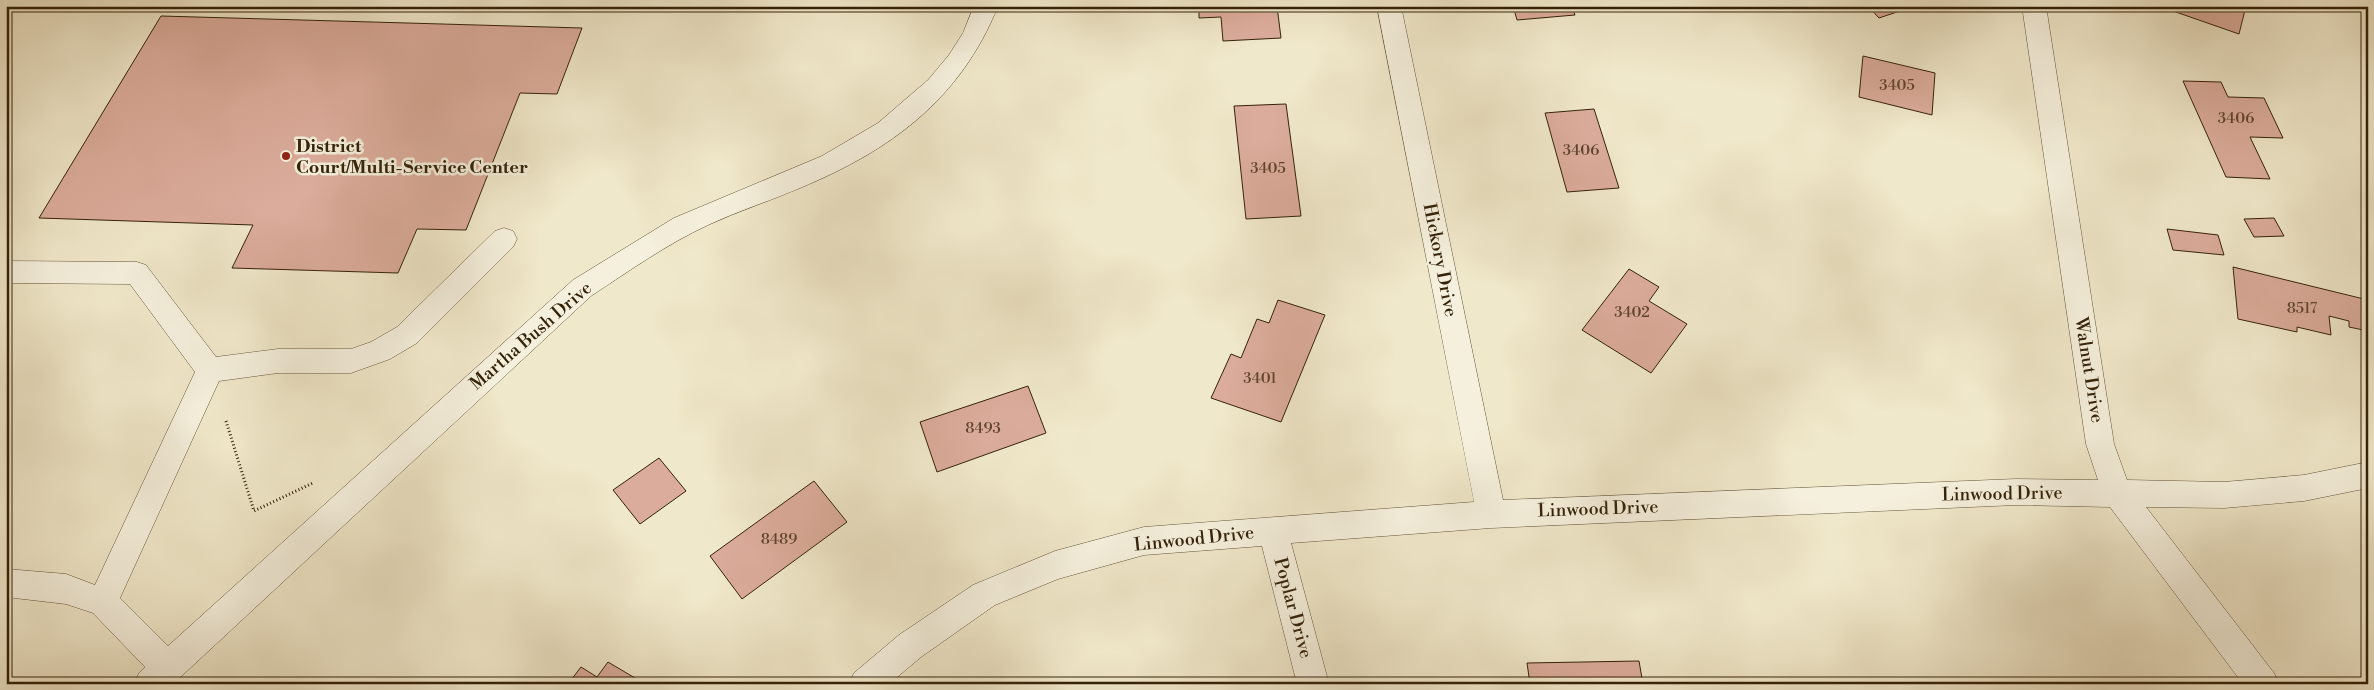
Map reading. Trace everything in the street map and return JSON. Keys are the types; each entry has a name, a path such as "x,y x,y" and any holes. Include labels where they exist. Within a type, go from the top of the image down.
{"street":[{"name":"Martha Bush Drive","path":"159,676 582,288 631,256 698,218 806,175 894,126 927,96 958,62 982,20 986,6"},
{"name":"Hickory Drive","path":"1389,6 1491,514"},
{"name":"Walnut Drive","path":"2034,6 2100,444 2117,493 2264,684"},
{"path":"210,370 278,361 352,360 380,351 406,335 504,239"},
{"path":"6,272 137,274 210,370"},
{"path":"103,602 210,370"},
{"name":"Linwood Drive","path":"866,684 910,646 984,595 1055,565 1144,541 1491,514 2016,492 2224,496 2304,488 2368,475"},
{"name":"Poplar Drive","path":"1273,532 1313,684"},
{"path":"6,583 66,589 103,602 159,676"}],"path":[{"path":"210,370 254,510 328,477 359,491"}],"building":[{"path":"1199,6 1277,6 1281,38 1223,41 1221,17 1199,18"},
{"path":"1513,6 1572,6 1575,15 1517,20"},
{"path":"1868,6 1915,6 1879,18"},
{"path":"2175,6 2246,6 2239,34 2173,11"},
{"name":"District Court/Multi-Service Center","path":"161,16 582,28 557,94 520,93 466,230 417,229 398,273 232,268 253,225 39,218"},
{"path":"1863,56 1935,73 1932,115 1859,97"},
{"path":"2183,81 2221,82 2228,97 2264,98 2283,138 2250,137 2270,179 2226,177"},
{"path":"1286,104 1301,216 1246,219 1234,106"},
{"path":"1594,109 1619,188 1567,192 1545,113"},
{"path":"2274,218 2284,236 2254,237 2244,219"},
{"path":"2167,229 2218,235 2224,255 2173,250"},
{"path":"2233,267 2368,300 2368,331 2349,327 2349,321 2329,316 2331,335 2297,327 2297,332 2238,319"},
{"path":"1629,269 1659,287 1649,301 1687,324 1651,373 1582,330"},
{"path":"1278,300 1325,315 1281,422 1211,398 1231,354 1241,358 1257,319 1269,323"},
{"path":"1028,386 1046,433 937,472 920,422"},
{"path":"659,458 686,491 640,524 613,490"},
{"path":"814,481 847,522 742,599 710,556"},
{"path":"1639,661 1643,684 1530,684 1527,663"},
{"path":"608,662 645,684 568,684 581,667 597,677"}],"place":[{"name":"District Court/Multi-Service Center","path":"286,156"}]}
